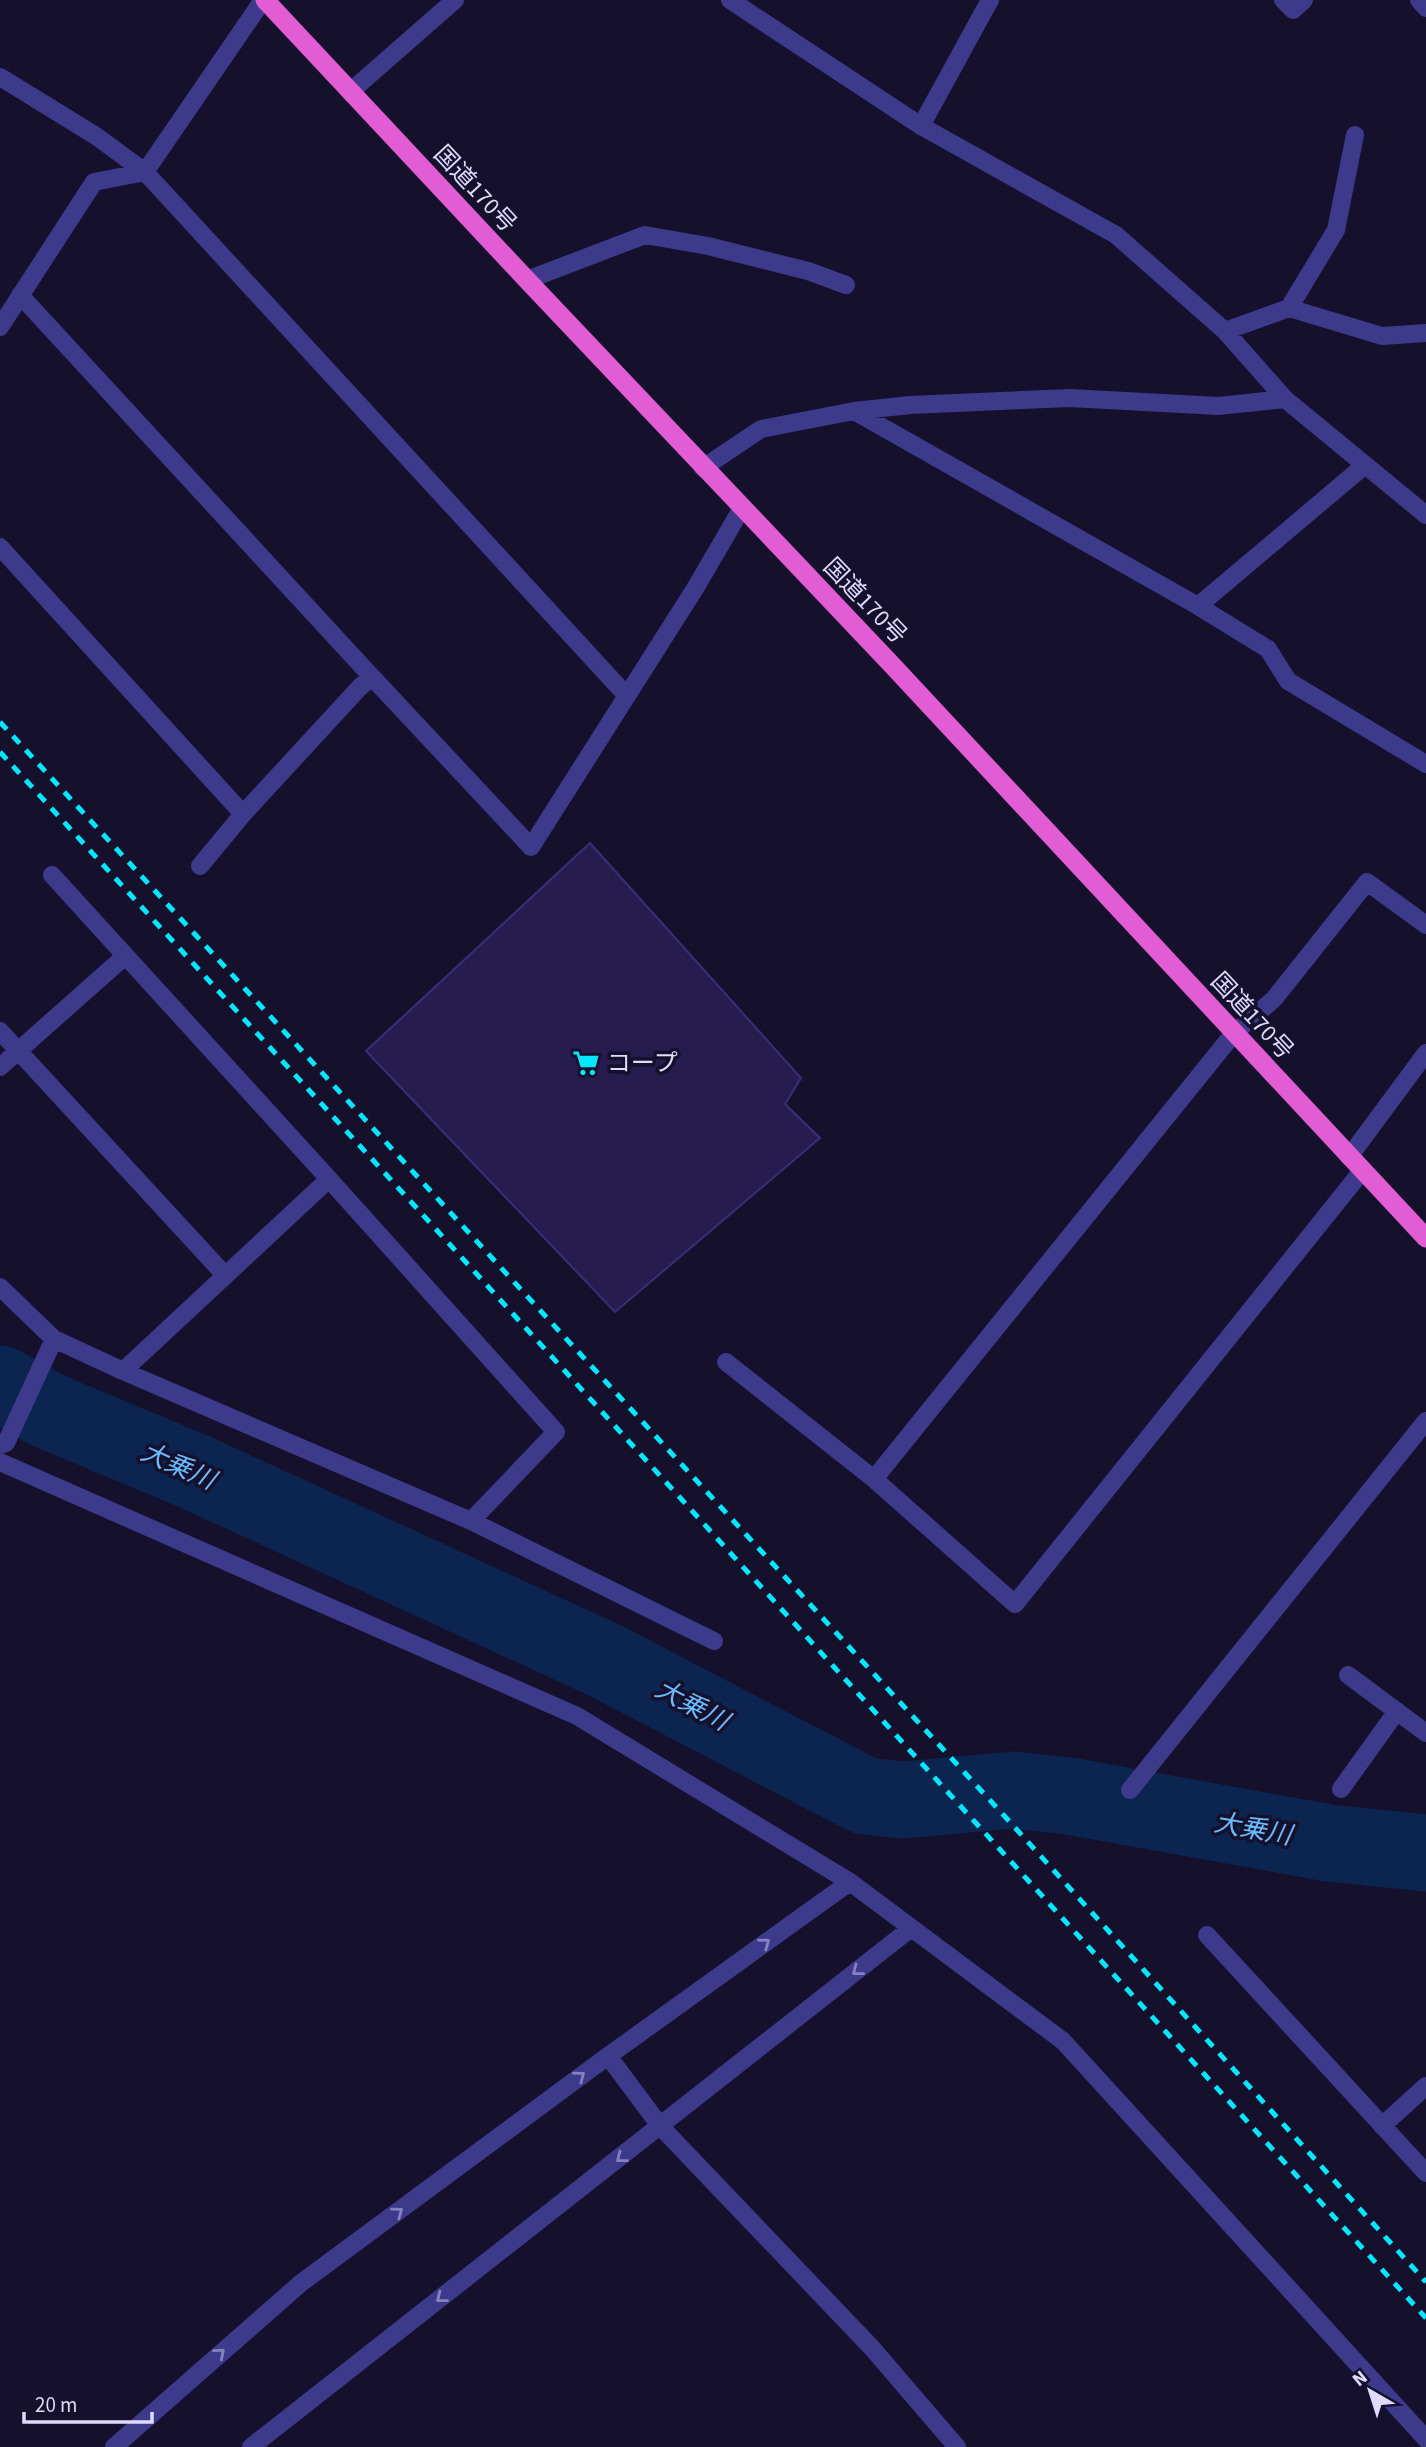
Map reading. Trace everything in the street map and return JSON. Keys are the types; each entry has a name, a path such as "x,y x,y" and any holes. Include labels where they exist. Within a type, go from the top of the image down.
{"highway":[{"name":"国道170号","path":"264,0 892,665 1426,1238"}],"street":[{"path":"0,327 94,182 145,172 264,0"},
{"path":"350,92 455,0"},
{"path":"730,0 921,126 1116,235 1225,331 1285,400 1426,515"},
{"path":"921,126 990,0"},
{"path":"1283,0 1293,10 1304,0"},
{"path":"1419,0 1426,8"},
{"path":"0,77 96,136 145,172 627,696"},
{"path":"1289,308 1336,230 1355,135"},
{"path":"527,280 645,235 708,246 808,271 846,285"},
{"path":"20,295 531,847 696,587 742,508"},
{"path":"1225,331 1289,308 1382,336 1426,333"},
{"path":"704,468 761,429 854,411 910,405 1070,398 1218,406 1285,400"},
{"path":"854,411 1198,606 1268,649 1288,681 1426,764"},
{"path":"1198,606 1365,465"},
{"path":"0,547 243,814"},
{"path":"200,866 243,814 372,677"},
{"path":"52,875 556,1432 471,1521"},
{"path":"874,1479 1234,1032 1274,999 1367,882 1426,925"},
{"path":"0,1067 124,957"},
{"path":"0,1031 225,1275"},
{"path":"726,1362 874,1479 1015,1604 1356,1164 1426,1053"},
{"path":"123,1371 329,1179"},
{"path":"0,1287 54,1339 471,1521 714,1641"},
{"path":"3,1444 54,1339"},
{"path":"1130,1790 1426,1421"},
{"path":"0,1462 578,1716 850,1882 1063,2041 1426,2439"},
{"path":"1348,1675 1426,1733"},
{"path":"1341,1789 1397,1711"},
{"path":"114,2447 301,2283 608,2056 850,1882"},
{"path":"251,2447 661,2127 910,1928"},
{"path":"1207,1935 1426,2174"},
{"path":"608,2056 661,2127 872,2348 957,2447"},
{"path":"1382,2126 1426,2086"}],"building":[{"path":"590,843 801,1078 785,1104 820,1138 615,1312 366,1051"}],"waterway":[{"name":"大乗川","path":"0,1384 47,1410 195,1472 606,1661 865,1796 903,1800 1013,1790 1069,1796 1329,1843 1426,1853"}],"railway":[{"path":"0,722 1009,1821 1426,2282"},
{"path":"0,752 1426,2318"}],"place":[{"name":"コープ","path":"586,1063"}]}
